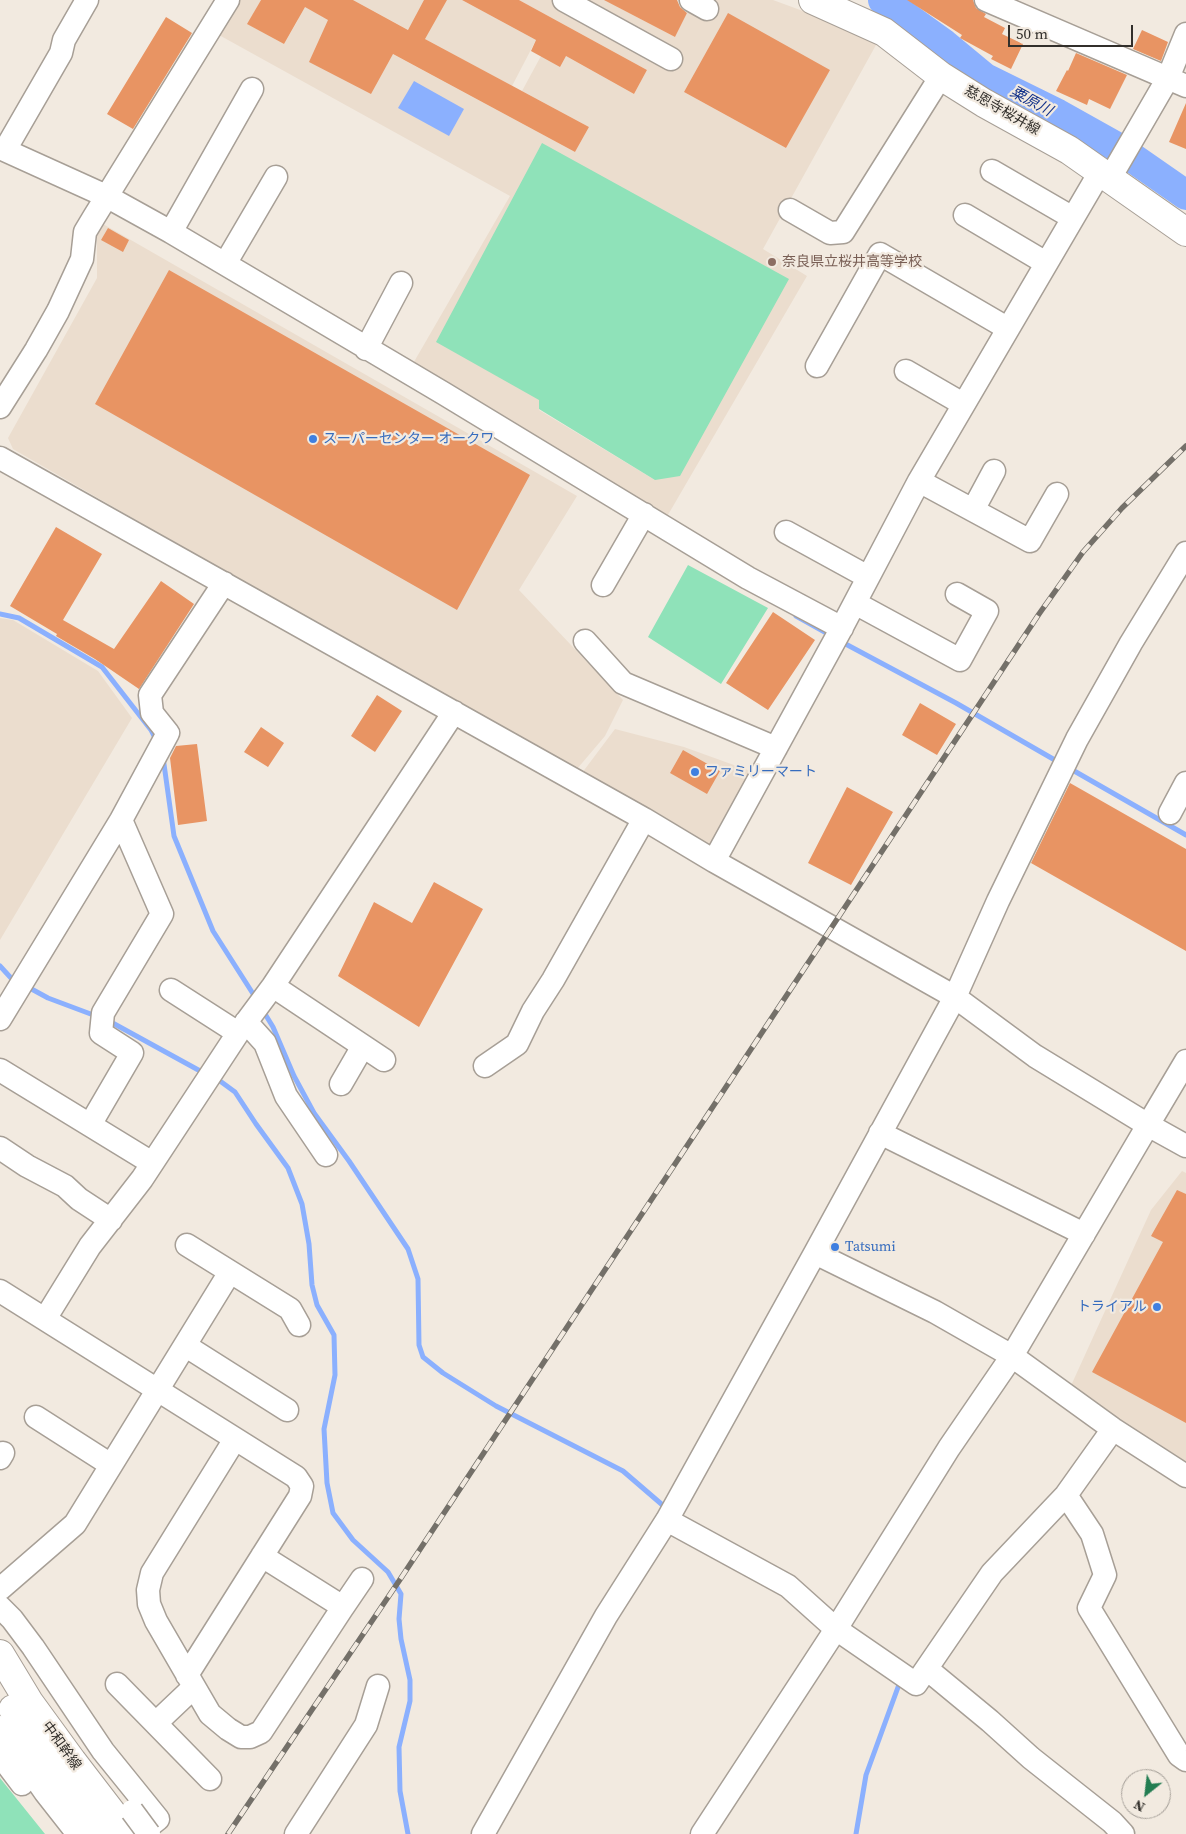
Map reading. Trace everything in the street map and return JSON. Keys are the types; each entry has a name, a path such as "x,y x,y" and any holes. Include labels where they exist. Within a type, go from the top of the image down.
{"main road":[{"name":"慈恩寺桜井線","path":"813,0 884,32 941,76 984,103 1109,172 1186,232"},
{"name":"中和幹線","path":"0,1654 29,1702 72,1761 130,1822"},
{"name":"中和幹線","path":"0,1689 56,1775 102,1834"}],"street":[{"path":"87,0 64,40 62,53 2,149 106,196 171,232 444,392 640,520 748,578 838,635"},
{"path":"0,407 58,311 82,259 85,232 228,0"},
{"path":"564,0 589,8 670,59"},
{"path":"986,0 1177,82"},
{"path":"714,861 838,635 919,481 1046,262 1073,218 1109,172 1140,126 1177,82 1186,34"},
{"path":"790,210 830,233 843,232 941,76"},
{"path":"171,232 252,89"},
{"path":"992,171 1073,218"},
{"path":"225,264 276,176"},
{"path":"965,215 1046,262"},
{"path":"817,366 880,254 1007,328"},
{"path":"366,348 401,283"},
{"path":"906,371 963,404"},
{"path":"0,458 644,818 714,861 955,996 1035,1056 1186,1146"},
{"path":"973,510 994,470"},
{"path":"919,481 1030,541 1057,494"},
{"path":"603,585 640,520"},
{"path":"787,532 868,577"},
{"path":"483,1834 606,1616 667,1520 815,1254 955,996 1065,763 1131,643 1186,553"},
{"path":"0,1020 121,820 168,733 152,713 150,695 224,582"},
{"path":"854,603 960,660 987,611 957,594"},
{"path":"585,641 623,683 776,748"},
{"path":"46,1319 90,1246 152,1163 454,712"},
{"path":"1170,813 1186,783"},
{"path":"485,1066 517,1044 533,1011 553,980 644,818"},
{"path":"90,1125 132,1054 100,1033 102,1018 162,914 121,820"},
{"path":"171,990 255,1011 363,1046 384,1060"},
{"path":"255,1011 286,1096 326,1156"},
{"path":"341,1084 363,1046"},
{"path":"710,1831 949,1448 1012,1356 1186,1061"},
{"path":"0,1070 152,1163"},
{"path":"880,1132 1084,1234"},
{"path":"0,1148 27,1166 65,1186 79,1199 111,1220"},
{"path":"187,1245 290,1309 299,1326"},
{"path":"815,1254 934,1312 1012,1356 1113,1428 1186,1476"},
{"path":"0,1589 75,1524 230,1272"},
{"path":"0,1291 296,1477 302,1486 300,1496 262,1556 191,1681 156,1724"},
{"path":"186,1346 287,1410"},
{"path":"36,1417 111,1465"},
{"path":"667,1520 788,1586 836,1629 916,1684 992,1573 1066,1495 1113,1428"},
{"path":"235,1439 152,1573 148,1590 150,1604 156,1621 210,1714 241,1737 250,1737 261,1732 362,1579"},
{"path":"1066,1495 1092,1534 1105,1575 1089,1608 1179,1755 1186,1760"},
{"path":"262,1556 343,1607"},
{"path":"0,1608 12,1619 33,1647 103,1751 158,1819 139,1834"},
{"path":"0,1617 21,1656 65,1719 130,1822 149,1834"},
{"path":"928,1669 1031,1758 1112,1822 1122,1834"},
{"path":"117,1684 210,1779"},
{"path":"296,1834 366,1725 378,1686"},
{"path":"0,1727 45,1792 78,1834"},
{"path":"0,1755 61,1834"}],"shaded area":[{"path":"240,0 261,0 248,24 284,44 298,20 302,0 320,15 575,152 589,127 522,91 541,56 566,56 634,94 647,70 519,0 621,0 618,7 675,37 690,7 677,0 773,0 852,29 876,45 763,249 807,276 665,520 411,367 510,196 219,35","holes":["829,70 786,148 684,92","539,400 655,480 539,410"]},
{"path":"353,0 462,0 536,40 512,86"},
{"path":"103,224 577,496 519,590 623,700 605,736 577,769 408,677 13,449 8,438 97,278 97,234"},
{"path":"0,618 13,620 98,671 132,718 0,940"},
{"path":"615,729 684,747 756,773 710,846 582,773"},
{"path":"1182,1171 1186,1173 1186,1467 1069,1390 1151,1210"}],"green space":[{"path":"542,143 789,279 680,476 655,480 539,409 539,400 436,342"},
{"path":"688,565 768,608 721,684 648,637"},
{"path":"0,1778 41,1829 45,1834 0,1834"}],"water":[{"path":"414,81 464,109 449,136 398,108"}],"building":[{"path":"261,0 353,0 408,30 424,0 447,0 425,39 589,127 575,152 393,54 371,94 309,62 328,20 305,7 284,44 247,24"},
{"path":"462,0 519,0 647,70 634,94 566,56 560,67 531,51 536,40"},
{"path":"604,0 677,0 680,7 687,13 675,37"},
{"path":"907,0 973,0 976,8 986,14 984,17 1005,28 1002,34 1023,44 1011,69 991,59 993,56 960,38 962,35"},
{"path":"728,13 830,70 786,148 684,92"},
{"path":"166,17 192,33 133,129 107,114"},
{"path":"1142,30 1168,42 1161,61 1133,49"},
{"path":"1076,53 1127,75 1110,109 1089,99 1087,105 1056,91"},
{"path":"1186,103 1186,149 1169,142"},
{"path":"108,228 129,240 123,252 101,240"},
{"name":"スーパーセンター オークワ","path":"169,270 530,475 457,610 95,404"},
{"path":"56,527 102,554 63,620 114,649 161,581 194,604 139,689 95,659 56,636 57,634 10,606"},
{"path":"773,612 815,640 768,710 726,683"},
{"path":"377,695 402,711 375,752 351,736"},
{"path":"920,703 956,724 937,755 902,735"},
{"path":"261,727 284,743 268,767 244,752"},
{"path":"197,744 207,821 178,825 170,758 176,746"},
{"name":"ファミリーマート","path":"683,750 720,771 707,794 670,773"},
{"path":"1070,783 1186,849 1186,951 1031,863"},
{"path":"847,787 893,812 851,885 808,863"},
{"path":"434,882 483,909 419,1027 338,976 374,902 412,923"},
{"name":"トライアル","path":"1177,1190 1186,1194 1186,1423 1092,1372 1163,1242 1151,1236"}],"waterway":[{"name":"粟原川","path":"883,0 944,44 985,78 1058,114 1117,147 1186,195"},
{"path":"0,614 19,618 102,667 151,730 156,740"},
{"path":"796,616 830,635"},
{"path":"840,641 956,703 1060,763"},
{"path":"163,757 174,836 213,931 257,1000"},
{"path":"1069,768 1186,835"},
{"path":"0,966 16,981"},
{"path":"26,986 48,998 96,1016"},
{"path":"262,1009 273,1027 294,1076 314,1113 349,1161 408,1249 418,1279 419,1345 423,1357 443,1373 496,1406 623,1471 666,1508"},
{"path":"109,1021 202,1072"},
{"path":"220,1081 235,1092 288,1168 302,1204 309,1244 312,1285 317,1305 334,1335 335,1375 324,1429 327,1483 333,1513 353,1540 388,1572 401,1594 399,1619 401,1639 410,1680 410,1701 399,1747 400,1791 408,1834"},
{"path":"856,1834 866,1775 901,1679"}],"railway":[{"path":"228,1834 399,1581 1039,614 1083,552 1122,508 1186,446"}],"place":[{"name":"奈良県立桜井高等学校","path":"772,262"},
{"name":"スーパーセンター オークワ","path":"313,439"},
{"name":"ファミリーマート","path":"695,772"},
{"name":"Tatsumi","path":"835,1247"},
{"name":"トライアル","path":"1157,1307"}]}
